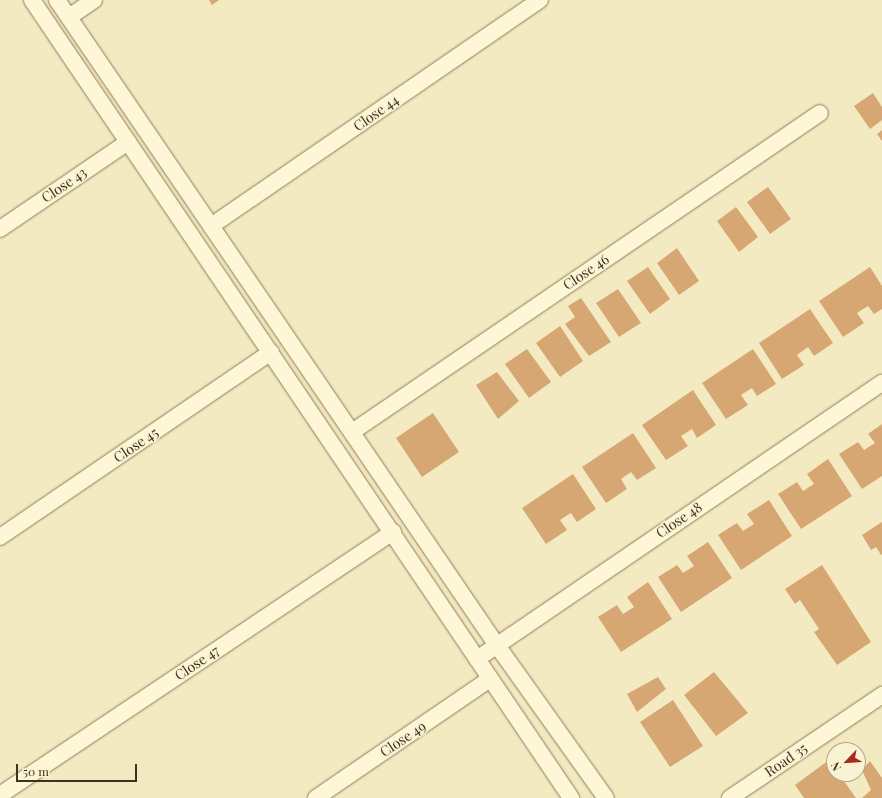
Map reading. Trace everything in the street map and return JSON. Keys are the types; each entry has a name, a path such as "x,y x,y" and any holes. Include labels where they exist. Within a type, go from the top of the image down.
{"street":[{"path":"32,0 393,532 570,798"},
{"path":"58,0 496,644 606,798"},
{"path":"69,17 94,0"},
{"name":"Close 44","path":"211,226 540,0"},
{"name":"Close 46","path":"352,432 820,113"},
{"name":"Close 43","path":"0,229 128,142"},
{"path":"168,200 186,188"},
{"name":"Close 45","path":"0,537 271,352"},
{"name":"Close 48","path":"477,659 496,644 882,383"},
{"name":"Close 47","path":"0,795 393,532"},
{"name":"Close 49","path":"316,798 490,679"},
{"name":"Road 35","path":"730,798 882,695"}],"building":[{"path":"209,0 219,0 212,5"},
{"path":"873,93 882,107 882,120 870,129 854,106"},
{"path":"882,130 882,141 877,134"},
{"path":"768,187 791,219 770,234 747,202"},
{"path":"736,207 758,237 739,252 717,221"},
{"path":"677,248 699,281 679,295 657,263"},
{"path":"648,267 670,299 650,314 627,281"},
{"path":"870,267 882,286 882,309 874,314 868,306 857,313 864,323 843,337 819,301"},
{"path":"618,289 641,323 619,337 596,303"},
{"path":"581,298 611,342 589,356 565,324 575,317 568,306"},
{"path":"810,309 833,343 814,356 808,347 797,355 804,365 782,379 759,343"},
{"path":"560,326 583,361 560,377 536,343"},
{"path":"527,349 551,382 529,398 505,364"},
{"path":"753,349 776,384 757,396 752,388 741,395 748,405 726,419 702,383"},
{"path":"497,372 519,401 498,419 476,385"},
{"path":"693,390 716,425 697,438 692,429 681,436 688,446 666,460 642,425"},
{"path":"433,413 459,452 422,477 396,438"},
{"path":"882,424 882,476 862,489 839,454 858,442 864,450 875,443 868,434"},
{"path":"633,433 656,468 637,480 631,472 621,479 627,489 606,503 582,467"},
{"path":"828,459 852,496 801,529 778,494 797,482 803,491 814,484 807,474"},
{"path":"573,474 596,509 577,522 571,513 560,520 567,530 546,544 522,508"},
{"path":"769,500 792,536 741,570 718,535 737,523 743,531 754,524 747,514"},
{"path":"882,522 881,555 876,547 871,550 862,535"},
{"path":"708,542 732,578 681,612 658,577 677,565 683,573 694,566 687,556"},
{"path":"822,565 871,642 837,665 814,632 819,629 800,600 795,604 785,589"},
{"path":"648,582 672,619 621,652 598,617 617,605 623,614 634,607 627,597"},
{"path":"714,672 748,713 716,736 684,695"},
{"path":"658,677 666,689 637,712 627,694"},
{"path":"673,700 703,746 670,767 640,722"},
{"path":"870,761 882,778 882,798 862,798 871,790 866,779 866,766"},
{"path":"826,762 826,782 845,782 856,798 804,798 795,785"}]}
